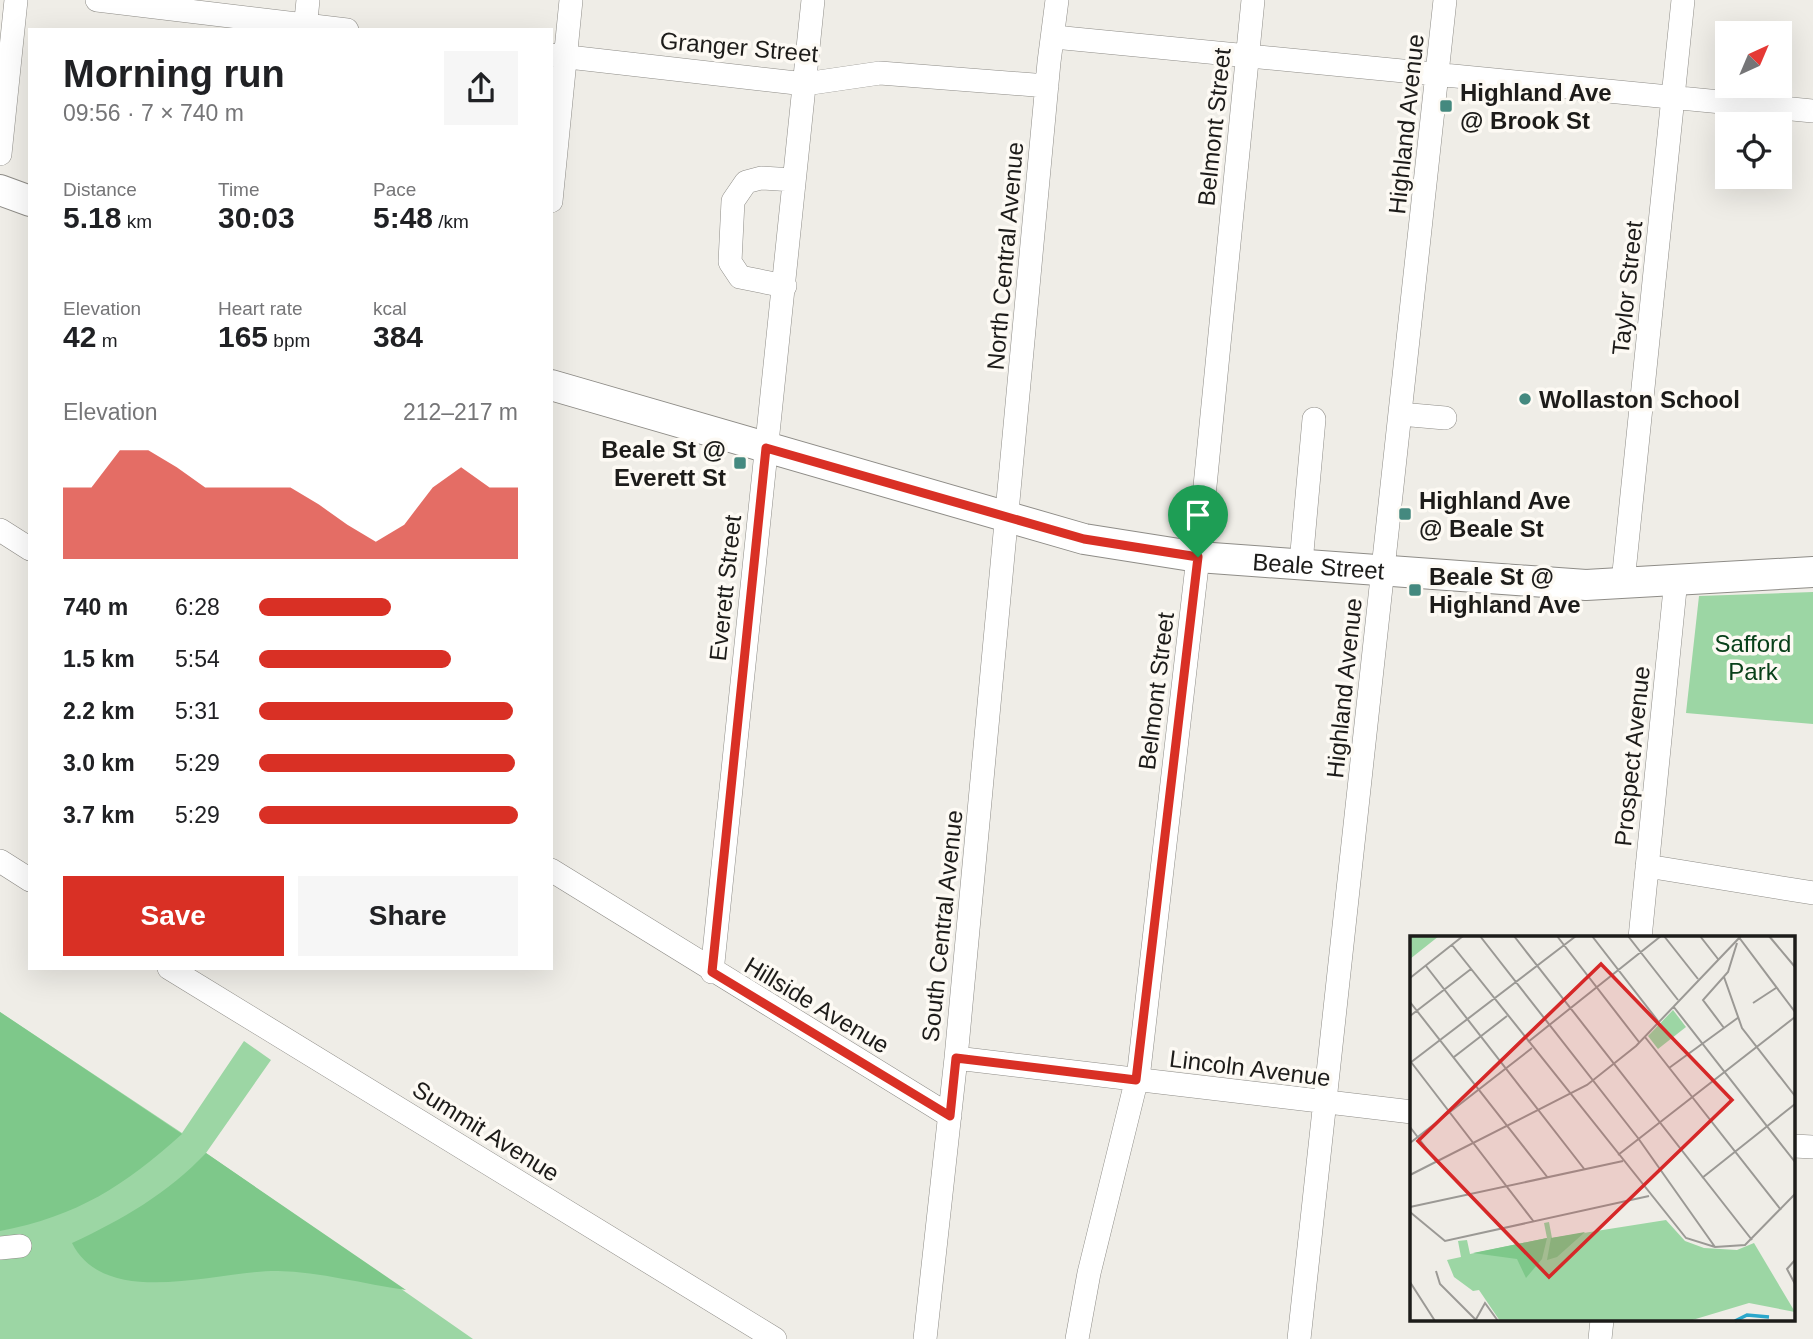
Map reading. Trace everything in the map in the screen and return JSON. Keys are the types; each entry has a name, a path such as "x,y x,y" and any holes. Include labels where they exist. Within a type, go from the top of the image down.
{"main road":[{"path":"0,190 28,200"},
{"name":"Beale Street","path":"553,386 1084,539 1198,557 1586,585 1813,572"}],"street":[{"path":"0,154 16,0"},
{"path":"97,0 305,27 308,0"},
{"path":"553,165 559,56 571,0"},
{"name":"Everett Street","path":"712,972 813,0"},
{"name":"North Central Avenue","path":"1008,517 1057,0"},
{"name":"Belmont Street","path":"1077,1339 1089,1273 1136,1080 1198,557 1253,0"},
{"name":"Highland Avenue","path":"1299,1339 1446,0"},
{"name":"Taylor Street","path":"1623,582 1683,0"},
{"path":"1054,37 1813,111"},
{"name":"Granger Street","path":"559,56 804,84 880,73 1047,86"},
{"path":"785,286 740,277 730,262 733,201 746,182 761,178 794,180"},
{"path":"1400,414 1445,418"},
{"path":"1301,563 1314,419"},
{"name":"South Central Avenue","path":"925,1339 956,1058 1008,517"},
{"path":"0,530 28,548"},
{"name":"Prospect Avenue","path":"1640,936 1676,579"},
{"path":"0,861 28,879"},
{"path":"1647,866 1813,893"},
{"name":"Hillside Avenue","path":"553,871 712,972 950,1116"},
{"name":"Summit Avenue","path":"177,970 201,976 775,1339"},
{"name":"Lincoln Avenue","path":"956,1058 1410,1112"}],"green space":[{"name":"Safford Park","path":"1813,592 1813,724 1686,713 1699,596"},
{"path":"0,1012 182,1133 244,1041 271,1060 206,1153 473,1339 0,1339"},
{"path":"0,1012 182,1134 140,1169 98,1196 53,1217 0,1231"},
{"path":"206,1153 406,1290 326,1276 278,1271 196,1280 137,1281 110,1276 88,1264 72,1243 109,1225 160,1193"}],"place":[{"name":"Highland Ave @ Brook St","path":"1446,106"},
{"name":"Wollaston School","path":"1525,399"},
{"name":"Beale St @ Everett St","path":"740,463"},
{"name":"Highland Ave @ Beale St","path":"1405,514"},
{"name":"Beale St @ Highland Ave","path":"1415,590"}],"route":[{"path":"766,448 1084,539 1198,557 1136,1080 956,1058 950,1116 712,972 766,448"}]}
